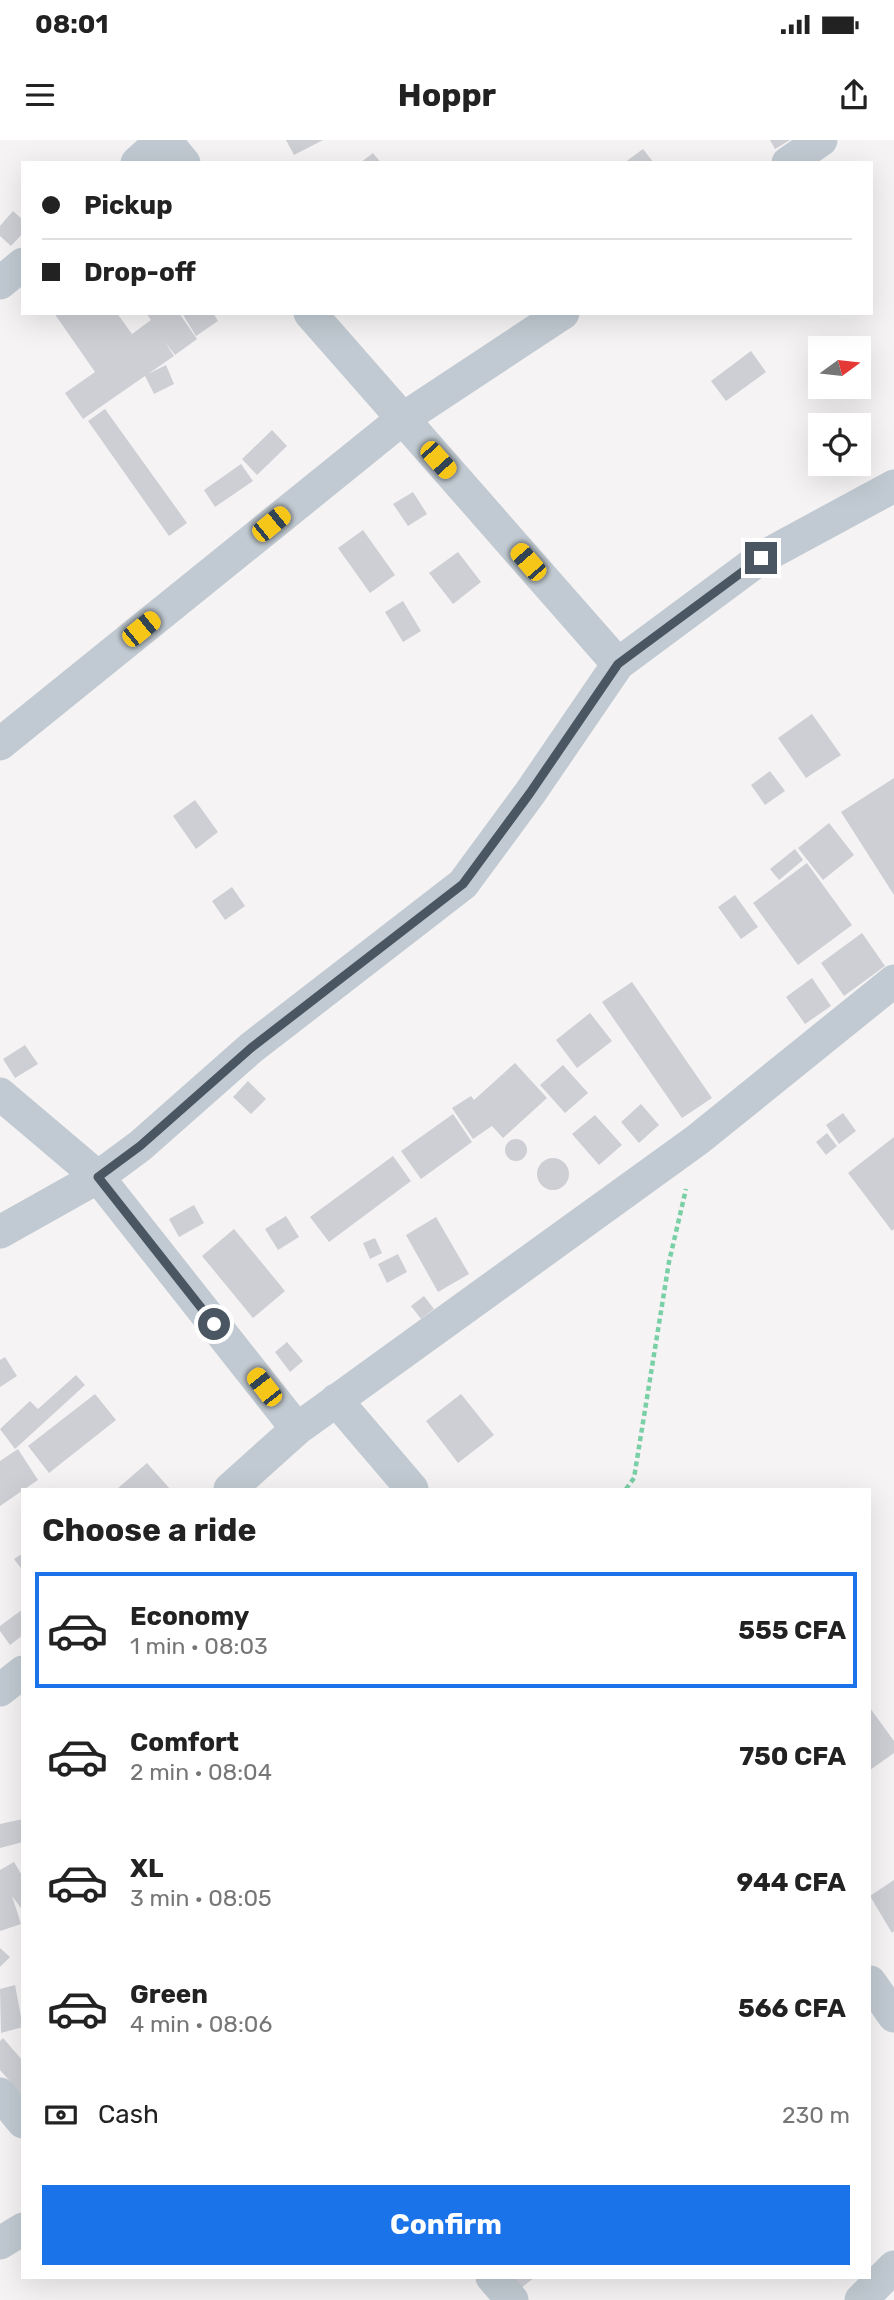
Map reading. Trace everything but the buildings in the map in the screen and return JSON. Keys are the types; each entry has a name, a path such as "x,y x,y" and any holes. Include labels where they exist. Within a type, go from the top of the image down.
{"street":[{"path":"139,161 164,140 182,161"},
{"path":"791,161 821,140"},
{"path":"0,283 21,266"},
{"path":"312,315 618,664"},
{"path":"0,744 401,419 560,315"},
{"path":"0,1232 98,1177 140,1146 251,1048 463,884 530,793 618,664 761,558 894,486"},
{"path":"231,1488 297,1429 697,1140 894,981"},
{"path":"0,1094 98,1177 297,1429"},
{"path":"336,1400 411,1488"},
{"path":"871,1983 894,2016"},
{"path":"0,2094 21,2120"},
{"path":"0,2243 21,2230"},
{"path":"861,2300 894,2267"},
{"path":"494,2279 512,2300"}],"path":[{"path":"627,1488 634,1478 669,1262 697,1140"}],"route":[{"path":"214,1324 98,1177 140,1146 251,1048 351,974 463,884 530,793 618,664 761,558"}]}
